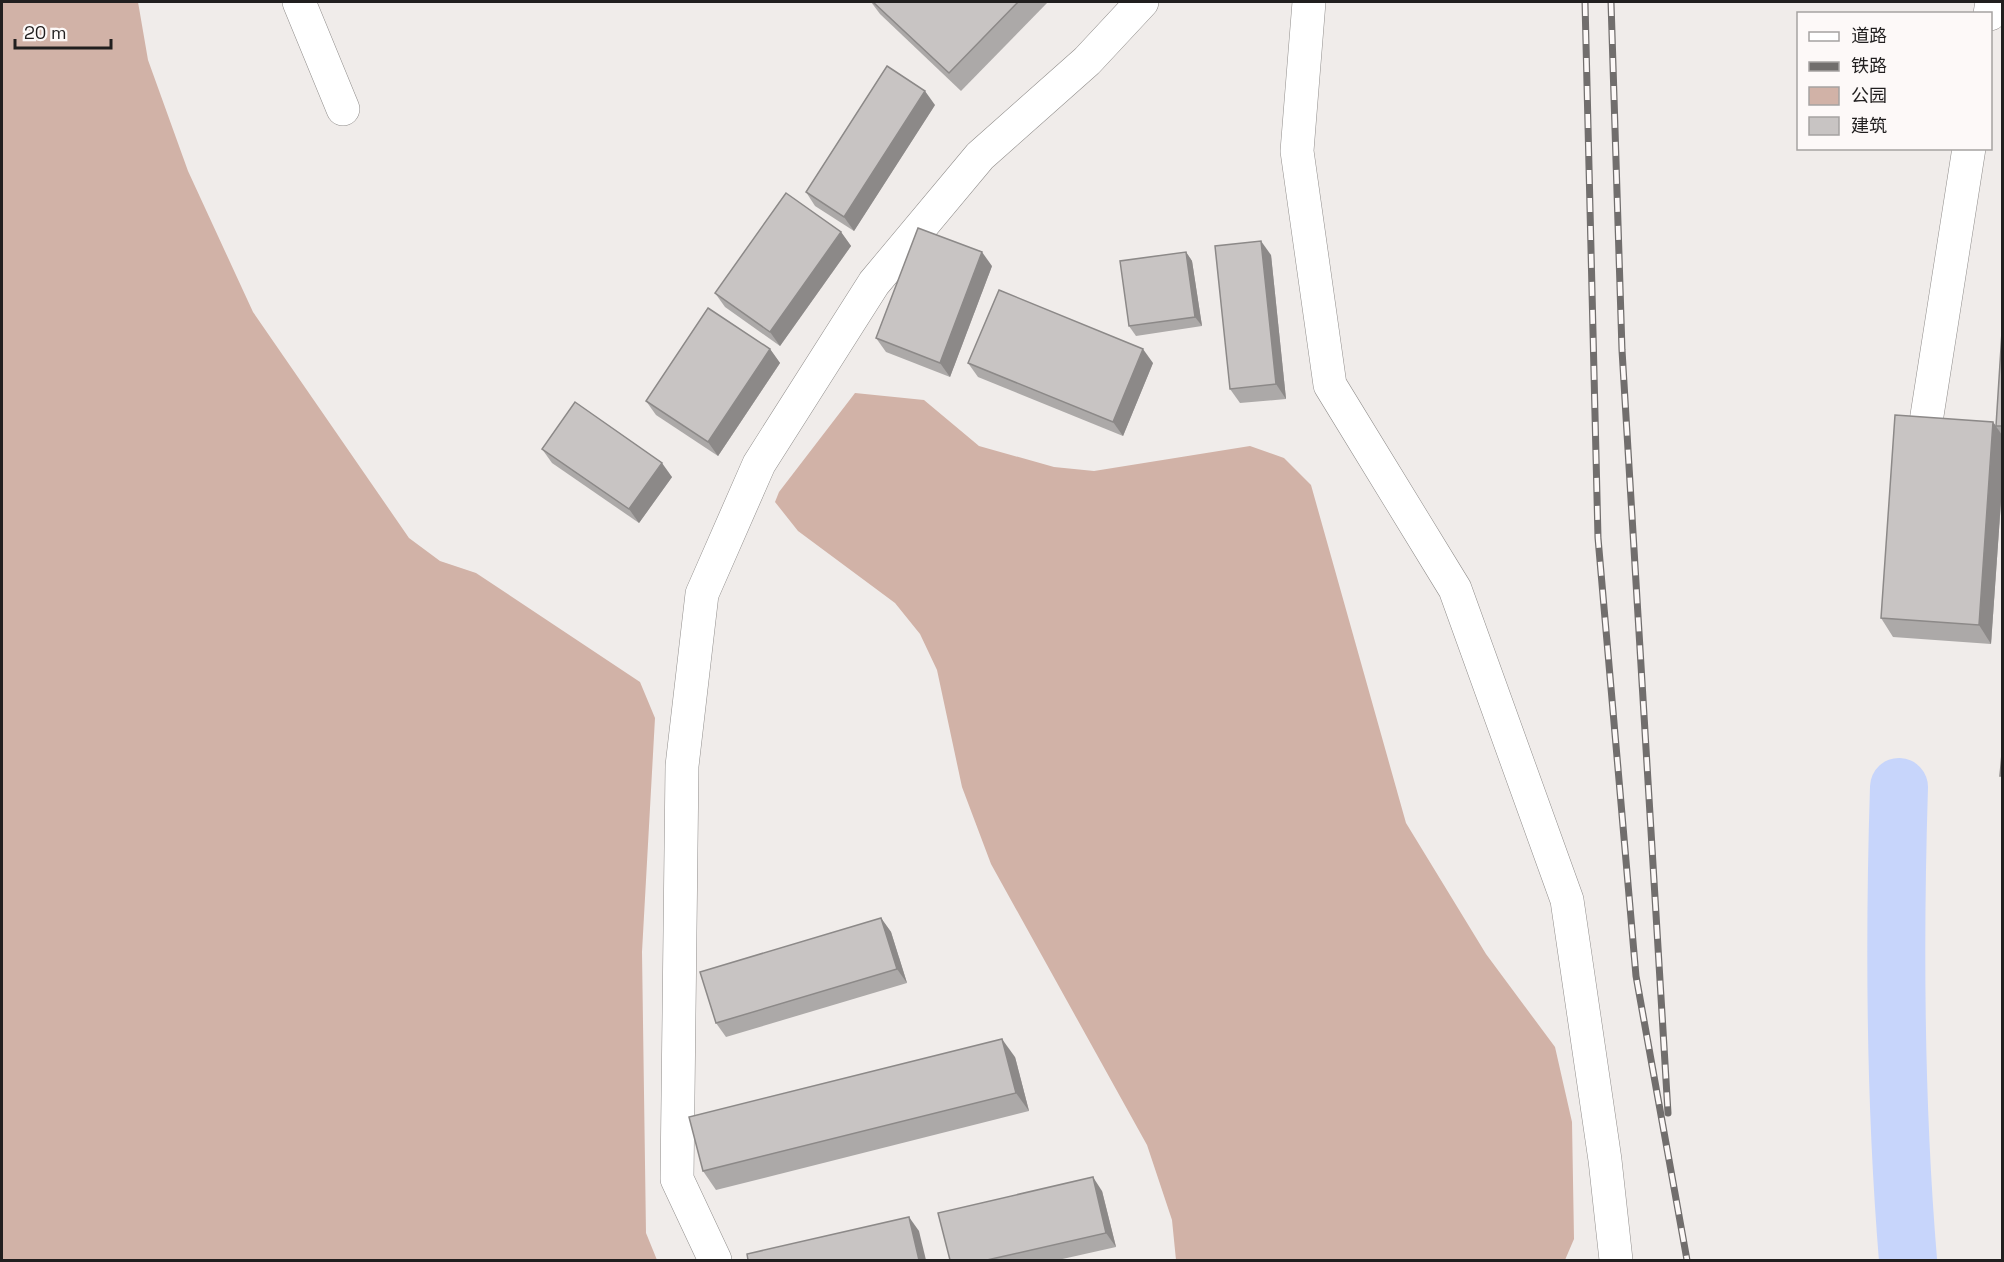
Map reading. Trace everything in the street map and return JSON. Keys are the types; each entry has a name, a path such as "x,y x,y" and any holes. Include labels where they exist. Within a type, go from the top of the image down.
{"street":[{"path":"299,2 343,109"},
{"path":"715,1260 677,1179 682,766 702,594 759,465 874,283 980,156 1087,61 1142,2"},
{"path":"1308,2 1297,151 1330,385 1455,589 1567,900 1605,1160 1616,1260"},
{"path":"1917,483 1969,150"}],"green space":[{"path":"2,2 138,2 148,60 188,171 253,312 409,538 440,561 476,573 640,682 655,718 642,952 646,1233 657,1260 2,1260"},
{"path":"855,393 924,400 979,446 1054,467 1094,471 1250,446 1284,458 1311,485 1406,823 1486,954 1555,1047 1572,1122 1574,1239 1565,1260 1176,1260 1172,1220 1147,1145 991,864 962,787 937,670 920,634 895,603 798,531 775,502 779,492"}],"building":[{"path":"873,2 1018,2 949,73"},
{"path":"887,66 925,91 844,217 806,192"},
{"path":"786,193 841,232 770,332 715,293"},
{"path":"918,228 982,252 940,363 876,338"},
{"path":"1261,241 1276,384 1230,389 1215,246"},
{"path":"1186,252 1195,317 1129,326 1120,261"},
{"path":"999,290 1143,349 1113,422 968,363"},
{"path":"708,308 770,349 708,442 646,401"},
{"path":"2002,332 2002,426 1996,426"},
{"path":"575,402 662,463 629,509 542,449"},
{"path":"1895,415 1993,422 1979,625 1881,618"},
{"path":"881,918 897,969 716,1023 700,972"},
{"path":"1002,1039 1016,1093 703,1171 689,1117"},
{"path":"1093,1177 1106,1233 987,1260 950,1260 938,1213"},
{"path":"909,1217 919,1260 748,1260 747,1254"}],"waterway":[{"path":"1899,787 1896,905 1898,1083 1908,1260"}],"railway":[{"path":"1585,2 1598,538 1636,976 1687,1260"},
{"path":"1611,2 1622,350 1668,1113"}]}
